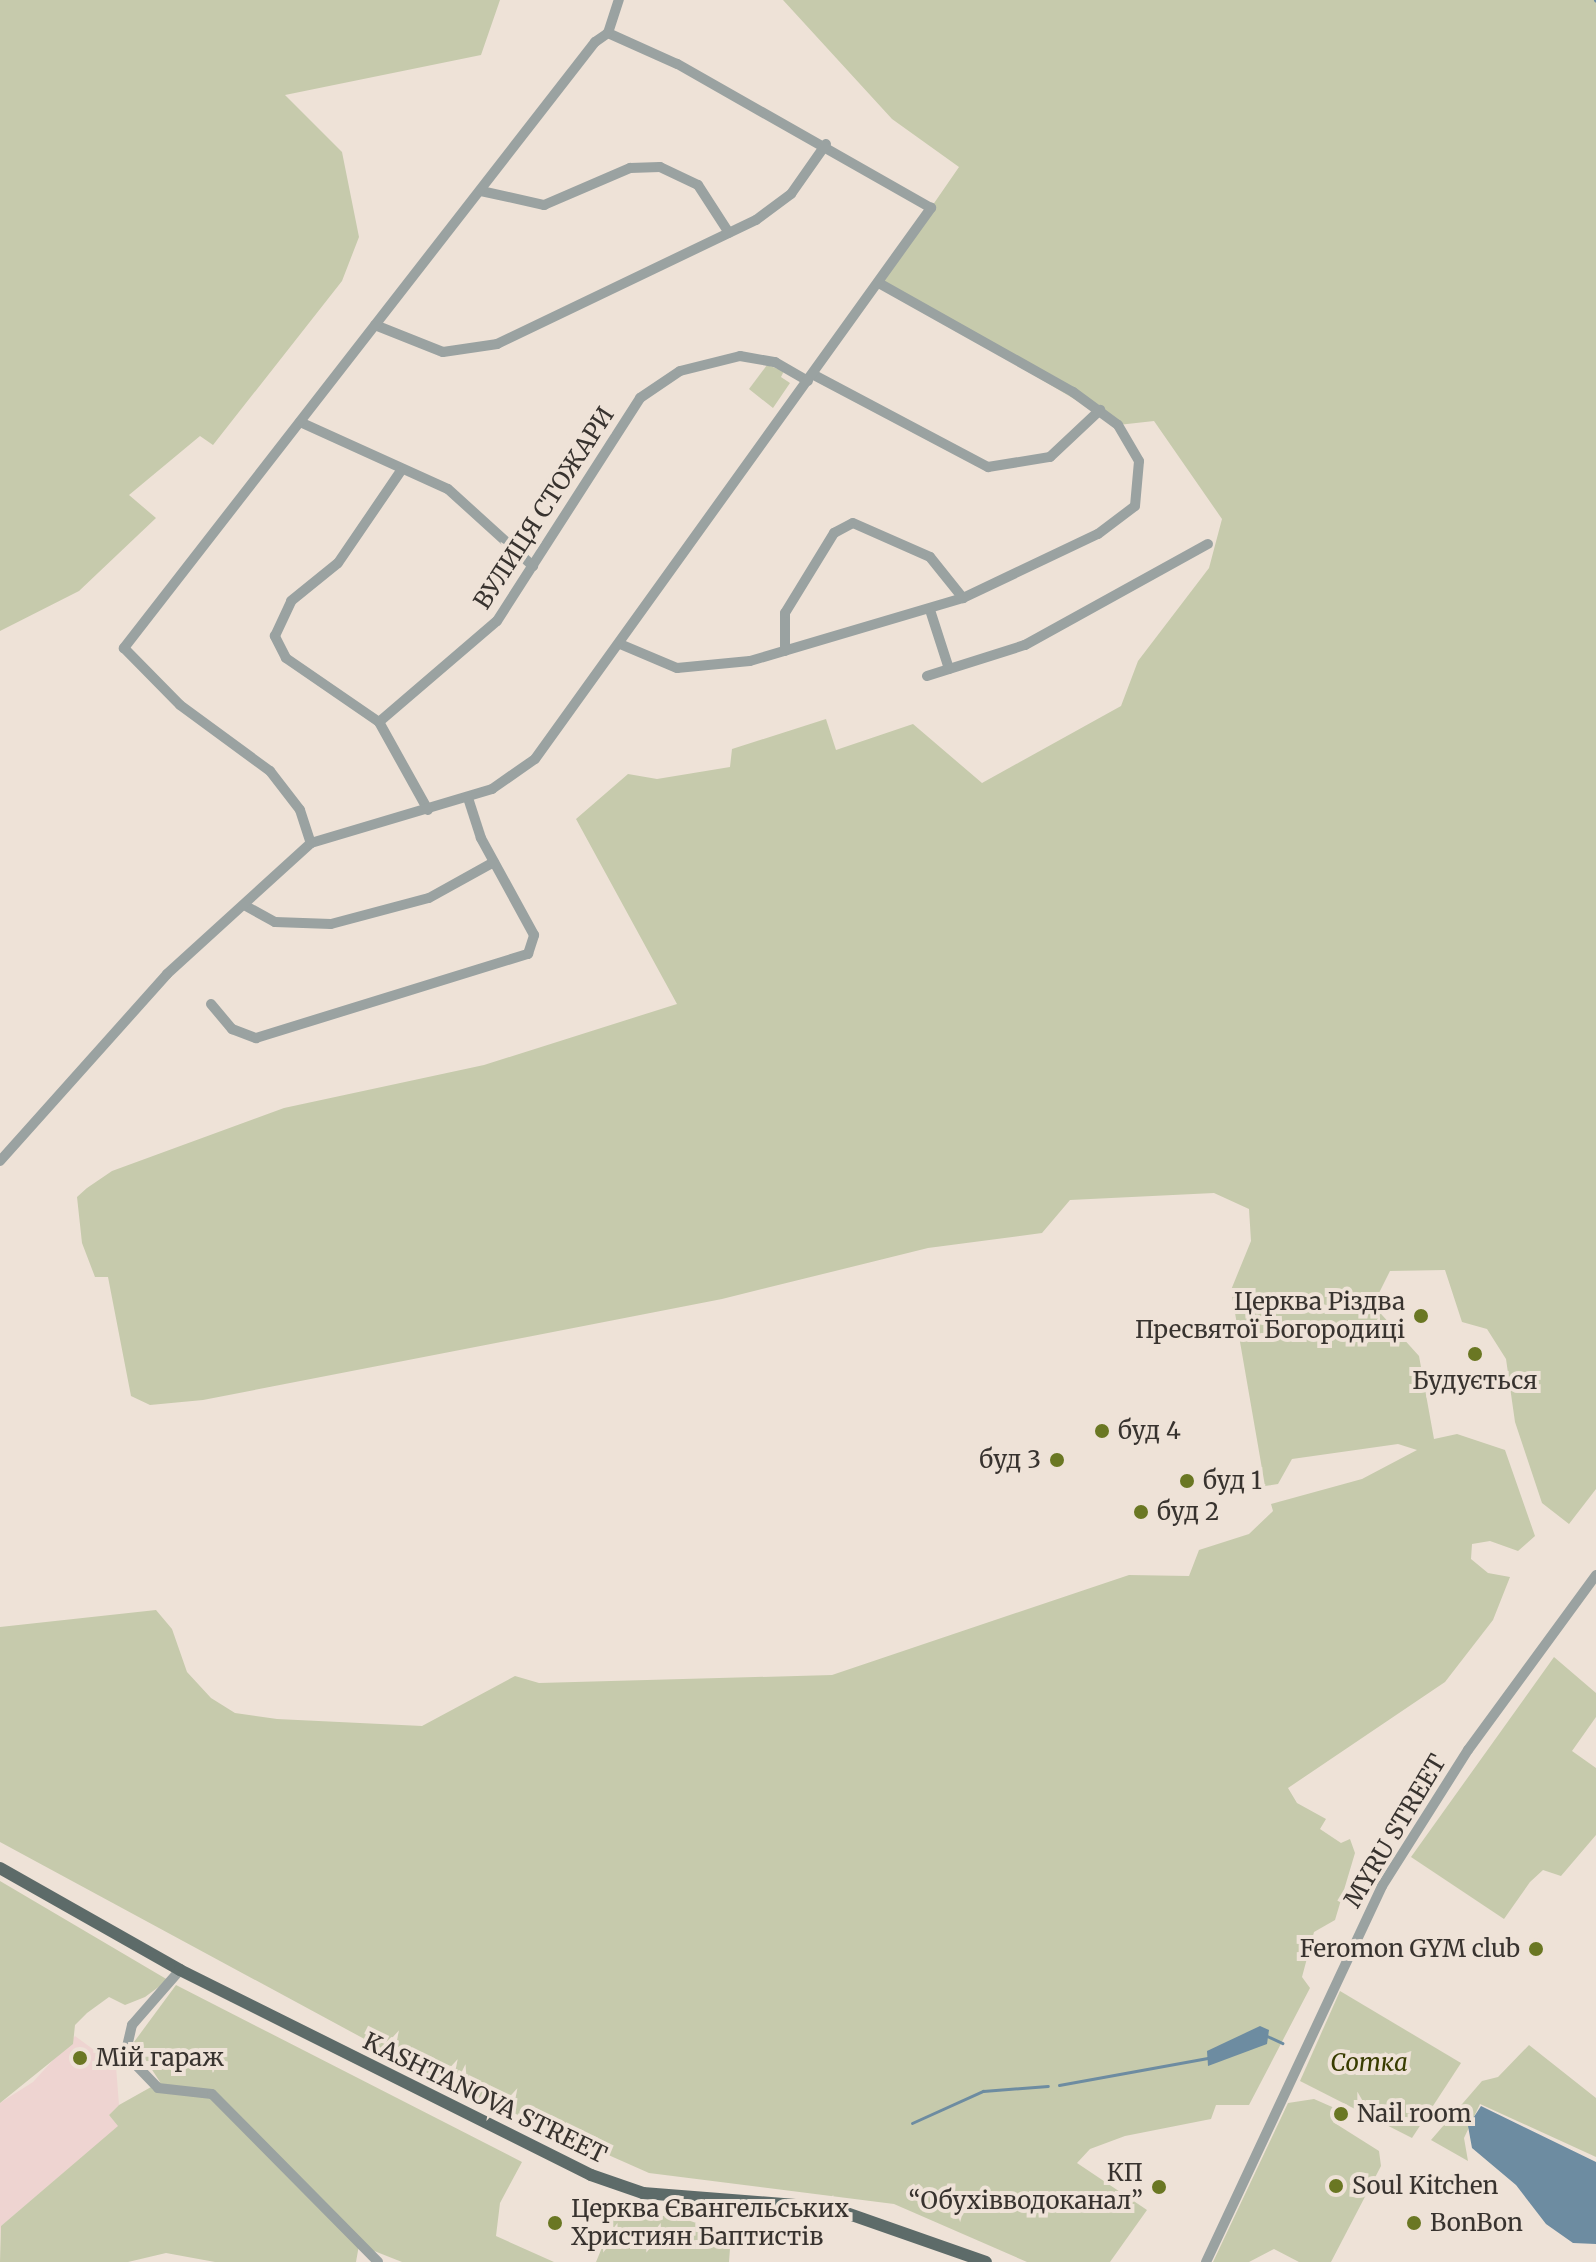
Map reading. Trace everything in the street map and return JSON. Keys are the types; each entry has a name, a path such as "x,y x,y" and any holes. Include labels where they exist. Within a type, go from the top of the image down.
{"main road":[{"name":"KASHTANOVA STREET","path":"0,1868 180,1970 619,2186 832,2208 986,2262"}],"street":[{"path":"311,843 300,810 270,771 180,705 124,648 375,325 608,33 619,0"},
{"path":"0,1161 167,974 311,843 341,829 468,798 535,759 931,208 826,144 608,33"},
{"path":"375,325 430,349 472,351 729,233 791,194 826,144"},
{"path":"481,191 544,205 630,168 660,167 698,185 729,233"},
{"path":"620,644 677,668 726,667 963,598 1098,534 1135,506 1139,461 1100,410 879,283"},
{"name":"ВУЛИЦЯ СТОЖАРИ","path":"379,722 471,650 533,566 615,430 661,381 740,356 775,362 988,467 1050,457 1100,410"},
{"path":"300,422 400,472 448,489 533,566"},
{"path":"400,472 338,563 285,609 275,636 286,658 379,722 428,810"},
{"path":"785,651 785,613 808,570 834,533 853,523 930,557 963,598"},
{"path":"927,676 1025,645 1208,544"},
{"path":"930,610 949,669"},
{"path":"211,1004 232,1029 256,1038 528,954 534,935 494,862 468,798"},
{"path":"244,905 275,922 331,924 429,898 494,862"},
{"name":"MYRU STREET","path":"1206,2262 1382,1886 1468,1750 1596,1575"},
{"path":"180,1970 132,2025 127,2046 135,2064 158,2088 212,2094 367,2259 378,2262"}],"shaded area":[{"path":"75,2036 116,2066 119,2105 109,2115 119,2126 1,2226 0,2237 0,2103 33,2082"}],"green space":[{"path":"0,0 500,0 481,55 285,95 342,152 359,237 342,281 213,445 200,436 129,495 156,518 79,591 0,631"},
{"path":"783,0 1596,0 1596,1489 1569,1524 1542,1503 1515,1422 1506,1359 1487,1329 1462,1322 1445,1270 1390,1271 1373,1305 1419,1356 1434,1439 1457,1434 1505,1450 1535,1536 1518,1551 1490,1541 1472,1544 1471,1559 1488,1573 1510,1577 1493,1620 1445,1682 1288,1788 1297,1803 1326,1819 1320,1829 1341,1843 1350,1839 1355,1853 1335,1920 1314,1932 1302,1977 1310,1988 1249,2105 1216,2105 1211,2119 1125,2136 1090,2149 1077,2163 1147,2210 1110,2262 1027,2262 894,2204 649,2173 444,2082 0,1842 0,1627 156,1610 172,1629 187,1672 211,1698 235,1713 277,1719 422,1726 515,1676 539,1683 832,1675 1129,1575 1189,1576 1199,1550 1249,1534 1273,1511 1271,1504 1362,1479 1417,1450 1398,1444 1292,1459 1278,1484 1265,1486 1231,1290 1251,1241 1249,1209 1214,1193 1070,1200 1042,1233 928,1248 722,1299 203,1400 150,1405 131,1396 108,1277 95,1277 82,1243 77,1197 87,1188 112,1171 284,1108 484,1065 677,1004 576,819 628,774 657,779 730,767 732,749 826,719 836,750 913,724 982,783 1121,706 1138,661 1209,568 1222,519 1154,421 1118,425 879,283 959,167 892,119"},
{"path":"767,365 784,371 781,377 790,383 773,408 749,389"},
{"path":"1554,1657 1596,1693 1596,1717 1572,1751 1596,1768 1596,1835 1561,1876 1543,1870 1530,1882 1504,1919 1411,1857"},
{"path":"0,1881 168,1980 145,1997 125,2005 109,1997 87,2013 75,2025 73,2044 0,2103"},
{"path":"176,1985 522,2162 500,2203 496,2236 554,2262 402,2262 359,2245 356,2262 215,2262 166,2253 128,2262 0,2262 1,2226 118,2126 109,2115 119,2105 160,2082 134,2042"},
{"name":"Сотка","path":"1340,1991 1461,2063 1412,2138 1300,2081"},
{"path":"1529,2045 1596,2098 1596,2157 1480,2104 1464,2138 1468,2161 1431,2140 1482,2081 1498,2077"},
{"path":"1314,2099 1339,2110 1333,2122 1379,2151 1381,2166 1331,2262 1299,2262 1274,2249 1249,2262 1213,2262 1288,2103"},
{"path":"618,2209 641,2218 673,2215 731,2235 729,2262 596,2262"}],"water":[{"path":"1260,2026 1269,2030 1267,2044 1208,2066 1207,2051"},
{"path":"1481,2106 1596,2162 1596,2244 1573,2243 1546,2224 1516,2185 1472,2148 1468,2126"}],"waterway":[{"path":"1267,2036 1282,2043"},
{"path":"1059,2085 1208,2058"},
{"path":"912,2123 983,2091 1048,2086"}],"place":[{"name":"Церква Різдва Пресвятої Богородиці","path":"1421,1316"},
{"name":"Будується","path":"1475,1354"},
{"name":"буд 4","path":"1102,1431"},
{"name":"буд 3","path":"1057,1460"},
{"name":"буд 1","path":"1187,1481"},
{"name":"буд 2","path":"1141,1512"},
{"name":"Feromon GYM club","path":"1536,1949"},
{"name":"Мій гараж","path":"80,2058"},
{"name":"Nail room","path":"1341,2114"},
{"name":"Soul Kitchen","path":"1336,2186"},
{"name":"КП “Обухівводоканал”","path":"1159,2187"},
{"name":"Церква Євангельських Християн Баптистів","path":"555,2223"},
{"name":"BonBon","path":"1414,2223"}]}
